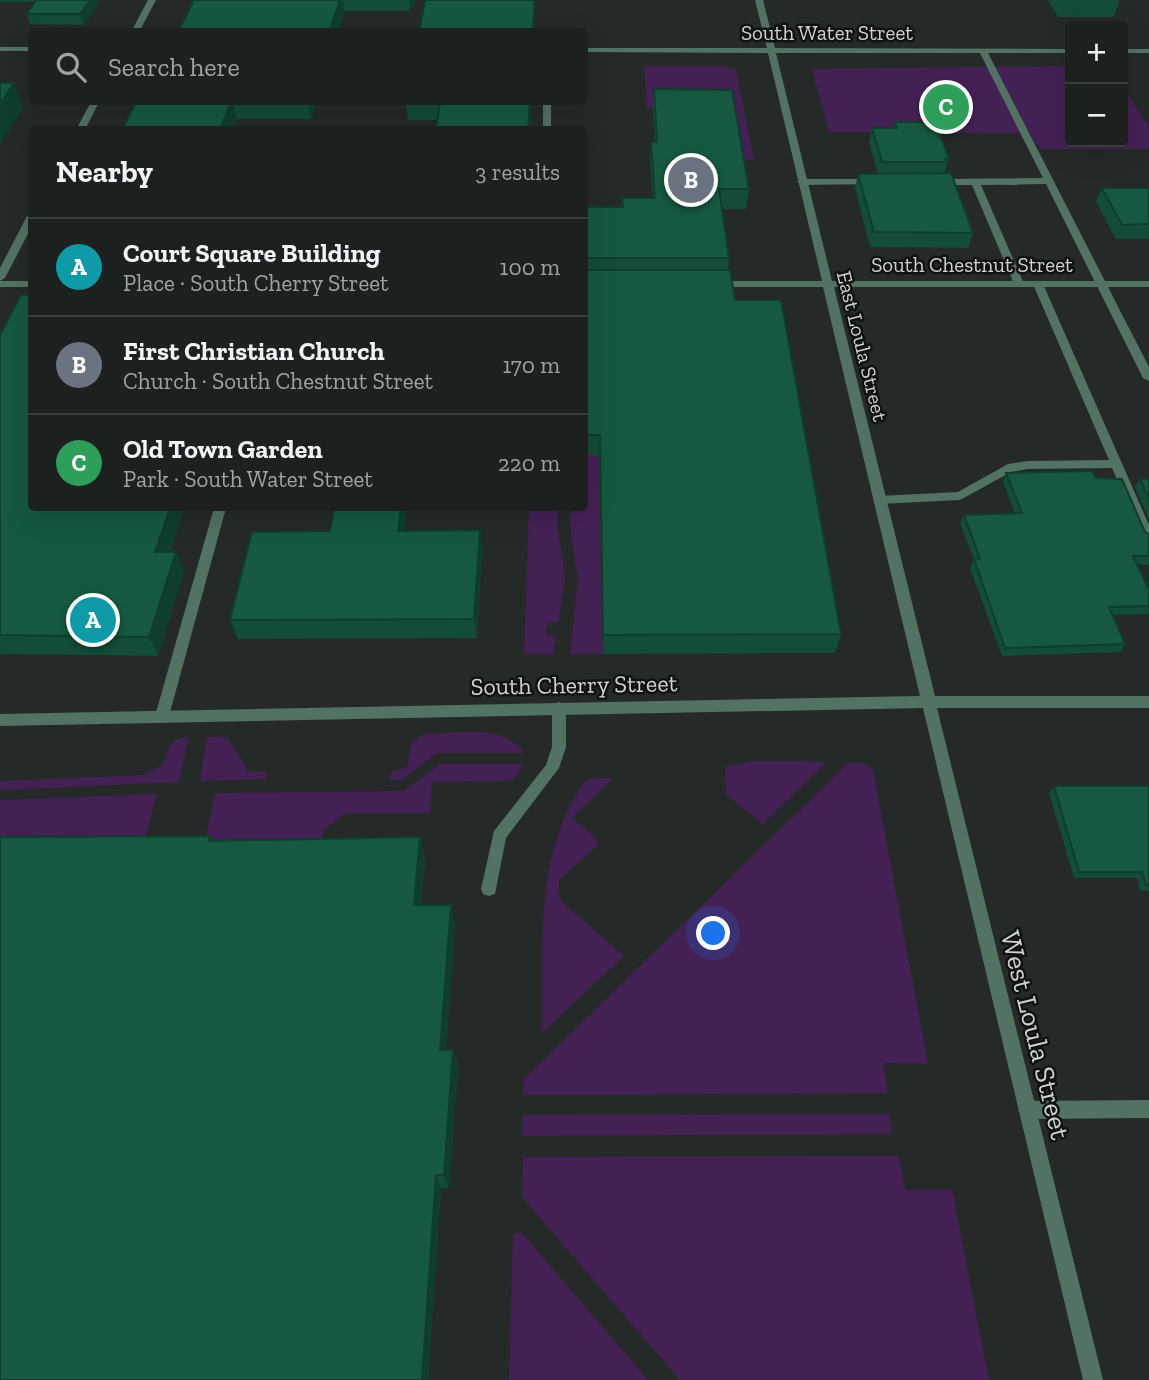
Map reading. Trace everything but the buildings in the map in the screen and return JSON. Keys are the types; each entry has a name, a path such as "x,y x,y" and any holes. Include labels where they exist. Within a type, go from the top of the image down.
{"street":[{"path":"137,28 152,0"},
{"name":"East Loula Street","path":"759,0 928,702"},
{"path":"0,48 28,48"},
{"name":"South Water Street","path":"588,50 1065,51"},
{"path":"983,51 1149,378"},
{"path":"1128,51 1149,51"},
{"path":"81,126 93,105"},
{"path":"547,105 547,126"},
{"path":"919,182 1050,181"},
{"path":"802,182 892,182"},
{"path":"975,182 1019,284"},
{"path":"0,278 28,224"},
{"path":"0,284 28,284"},
{"name":"South Chestnut Street","path":"703,284 1149,284"},
{"path":"1038,284 1149,539"},
{"path":"879,500 960,496 1008,468 1028,465 1116,464"},
{"path":"162,716 219,511"},
{"name":"South Cherry Street","path":"0,720 928,702 1149,702"},
{"name":"West Loula Street","path":"928,702 1093,1380"},
{"path":"489,889 499,836 552,768 559,747 559,708"},
{"path":"1027,1110 1149,1109"}],"shaded area":[{"path":"644,66 723,66 736,70 754,160 738,160 653,108 647,109"},
{"path":"1065,66 1065,147 1128,147 1128,95 1149,127 1149,149 1040,149 1030,133 829,132 812,69"},
{"path":"588,455 600,455 603,654 570,654 578,579 570,526 571,511 588,511"},
{"path":"529,511 558,511 565,579 558,623 548,622 545,635 556,636 553,654 524,654"},
{"path":"423,734 492,734 505,737 524,753 437,753 402,780 390,780 391,772 407,767 412,742"},
{"path":"223,736 229,739 248,771 267,772 266,779 200,781 207,737"},
{"path":"188,737 179,782 0,790 0,781 144,775 161,766 173,743"},
{"path":"754,761 826,762 763,824 726,794 725,767"},
{"path":"848,763 864,763 873,770 928,1064 883,1063 888,1093 523,1095 524,1079"},
{"path":"440,764 523,764 513,779 507,781 432,782 430,813 346,813 323,831 321,850 203,850 215,793 404,791"},
{"path":"591,778 613,778 572,818 598,840 597,846 559,880 558,893 561,901 624,956 542,1033 543,935 549,870 568,809 585,781"},
{"path":"157,794 142,851 0,859 0,800"},
{"path":"889,1114 892,1134 522,1136 523,1115"},
{"path":"899,1156 905,1190 952,1189 989,1380 680,1380 522,1197 523,1157"},
{"path":"521,1232 648,1380 509,1380 513,1234"}],"place":[{"name":"Old Town Garden","path":"946,107"},
{"name":"First Christian Church","path":"691,180"},
{"name":"Court Square Building","path":"93,620"}]}
